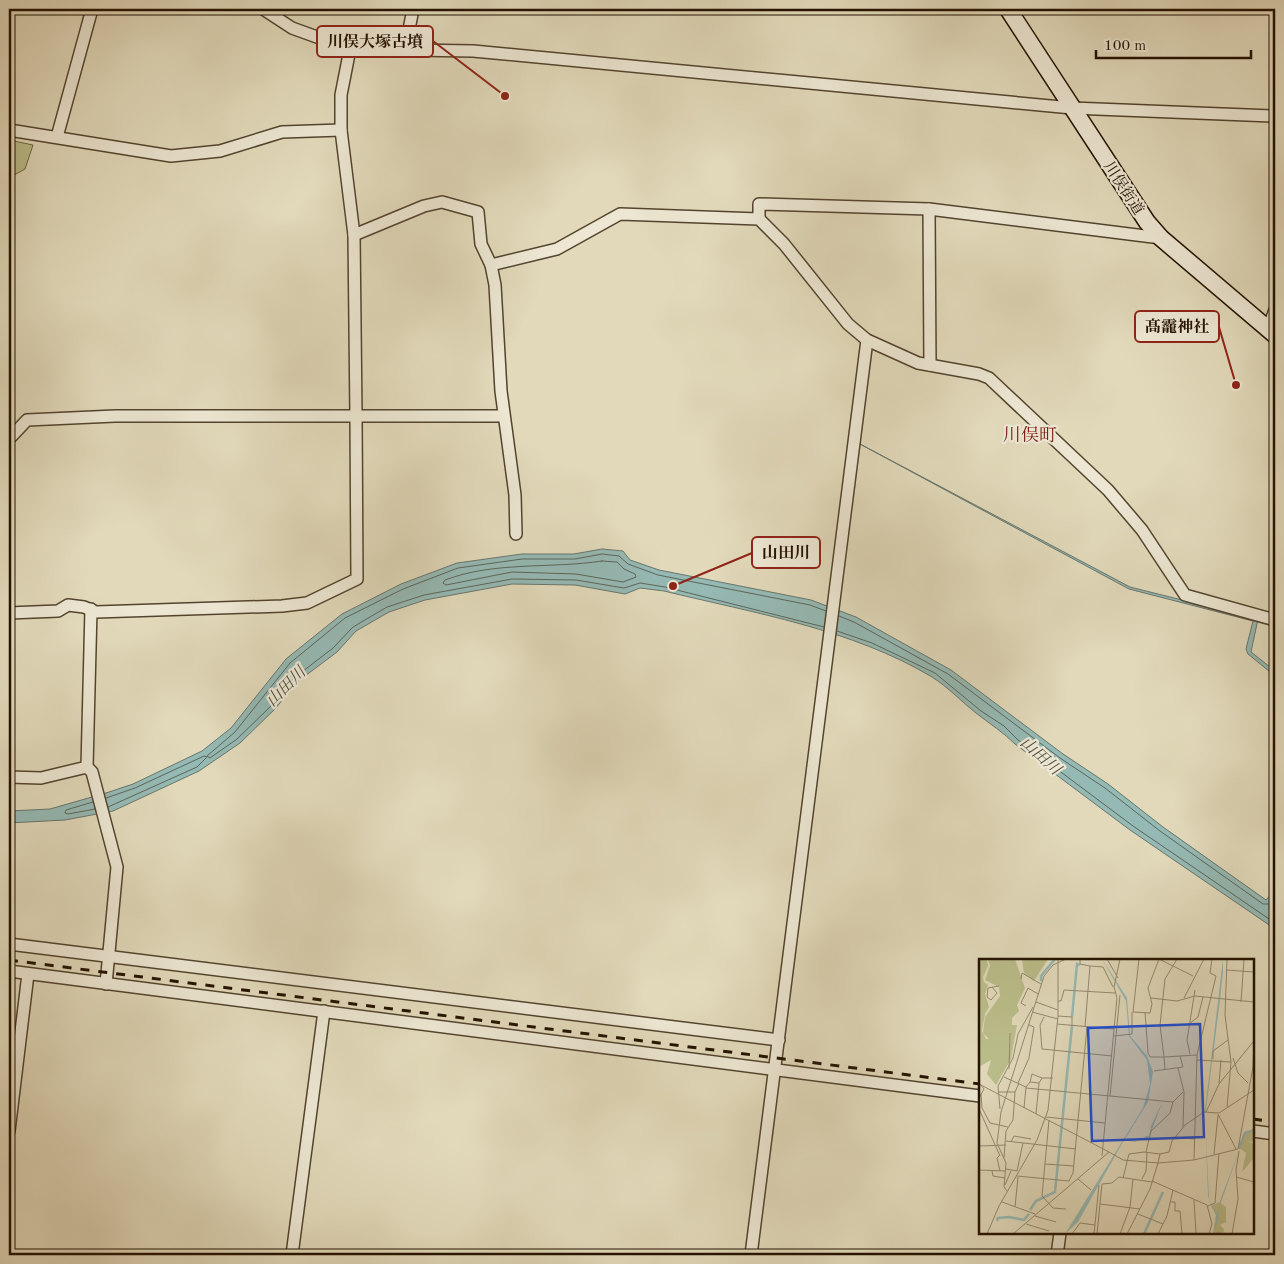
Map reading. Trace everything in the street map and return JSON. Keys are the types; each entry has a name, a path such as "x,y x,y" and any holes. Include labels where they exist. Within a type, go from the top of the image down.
{"main road":[{"name":"川俣街道","path":"1008,9 1137,208 1161,238 1272,332"}],"street":[{"path":"57,137 92,9"},
{"path":"263,9 292,28 350,49 473,51 1072,108 1275,116"},
{"path":"405,50 413,9"},
{"path":"9,614 58,611 68,606 91,609 96,612 282,606 308,602 357,579 354,235 341,130 341,96 350,49"},
{"path":"9,130 171,156 220,151 282,132 341,130"},
{"path":"354,235 424,206 442,202 478,212 482,244 491,264 495,285 503,416 515,495 516,534"},
{"path":"1161,238 929,209 760,204 760,219 784,244 848,324 867,340 918,363 978,374 989,378 1108,490 1142,530 1185,595 1275,620"},
{"path":"929,209 930,365"},
{"path":"491,264 557,249 620,214 760,219"},
{"path":"1272,332 1275,310"},
{"path":"751,1255 867,340"},
{"path":"9,439 27,420 115,416 503,416"},
{"path":"91,609 89,770 107,826 117,867 106,984"},
{"path":"9,777 41,778 89,770"},
{"path":"9,944 779,1040"},
{"path":"9,971 979,1096"},
{"path":"9,1131 28,974"},
{"path":"292,1255 324,1011"},
{"path":"1254,1131 1275,1134"},
{"path":"1057,1255 1060,1234"}],"green space":[{"path":"9,140 33,145 25,169 9,178"}],"water":[{"path":"860,444 1130,587 1258,619 1251,652 1275,671 1275,676 1248,654 1246,649 1253,621 1129,589"},
{"path":"602,549 623,551 630,560 659,570 811,600 856,617 951,670 1063,754 1108,784 1163,827 1266,900 1275,890 1275,929 1130,830 1015,744 938,681 901,660 836,634 802,624 664,591 640,588 625,594 575,585 512,584 425,600 389,612 356,631 337,652 297,682 275,709 240,743 199,771 113,811 65,820 9,823 9,811 50,809 106,793 133,784 202,751 231,728 286,659 342,614 401,584 457,563 522,554 574,554"}],"railway":[{"path":"9,960 979,1084"},
{"path":"1254,1119 1275,1122"}],"place":[{"name":"川俣大塚古墳","path":"505,96"},
{"name":"髙靇神社","path":"1236,385"},
{"name":"山田川","path":"673,586"}],"district":[{"name":"川俣町","path":"1030,435"}]}
